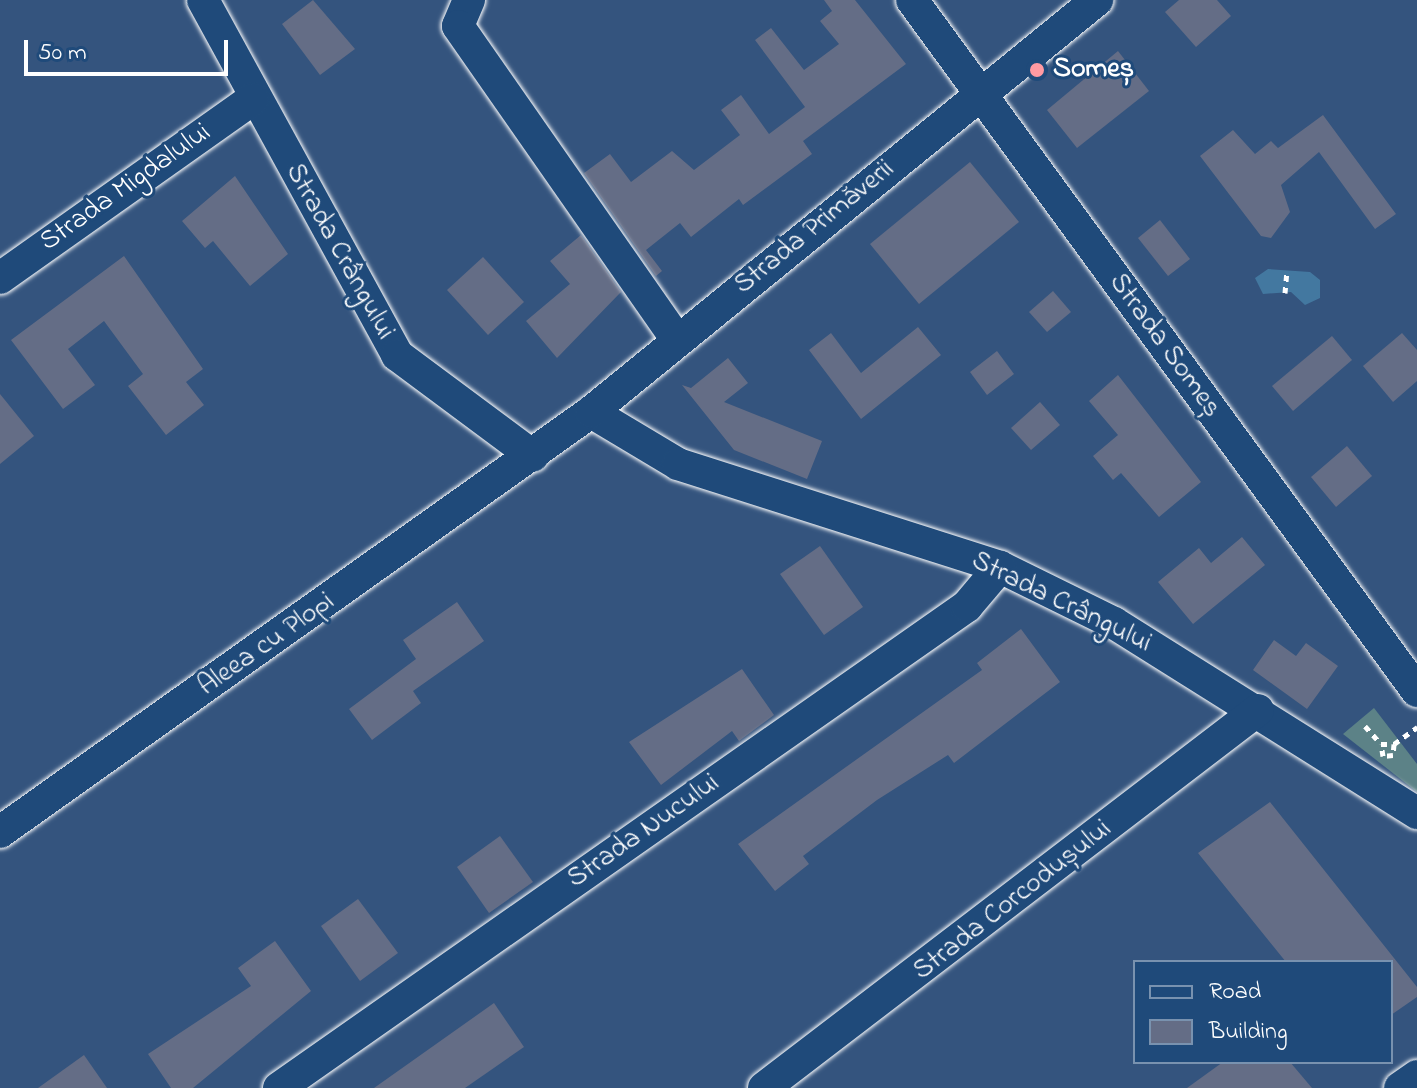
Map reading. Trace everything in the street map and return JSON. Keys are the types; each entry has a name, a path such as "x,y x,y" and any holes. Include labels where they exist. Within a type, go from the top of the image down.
{"street":[{"name":"Strada Crângului","path":"203,0 253,99 397,355 533,456"},
{"path":"469,0 458,26 678,341"},
{"name":"Strada Someș","path":"912,0 1417,691"},
{"name":"Strada Primăverii","path":"533,456 1097,0"},
{"name":"Strada Migdalului","path":"0,278 253,99"},
{"name":"Strada Crângului","path":"591,412 678,464 1000,567 1114,623 1258,710 1417,813"},
{"name":"Aleea cu Plopi","path":"0,832 533,456"},
{"name":"Strada Nucului","path":"279,1088 967,606 1000,567"},
{"name":"Strada Corcodușului","path":"764,1088 1258,710"},
{"path":"1400,1088 1417,1076"}],"path":[{"path":"1285,293 1287,270"},
{"path":"1365,726 1381,744 1386,757 1394,744 1417,727"},
{"path":"1381,744 1394,744"}],"green space":[{"path":"1374,708 1417,764 1417,792 1343,734"}],"water":[{"path":"1268,269 1310,272 1320,280 1320,298 1305,305 1291,292 1263,294 1255,278"}],"building":[{"path":"313,0 355,49 320,75 282,24"},
{"path":"824,0 855,0 906,64 803,141 812,154 743,205 739,199 691,237 680,223 646,250 662,271 656,276 584,173 610,154 631,182 672,151 694,170 740,135 721,110 741,95 769,134 805,107 755,40 771,28 804,70 839,44 820,21 832,11"},
{"path":"1179,0 1217,0 1231,16 1196,47 1165,12"},
{"path":"1118,51 1149,91 1077,148 1047,110"},
{"path":"1323,115 1396,214 1375,229 1319,152 1281,185 1290,212 1271,238 1261,236 1200,156 1233,130 1255,154 1271,141 1278,148"},
{"path":"970,162 1019,222 919,304 870,244"},
{"path":"235,176 288,254 250,286 213,241 205,248 182,221"},
{"path":"1160,220 1190,259 1168,276 1138,238"},
{"path":"581,235 621,292 557,358 526,321 570,284 550,261"},
{"path":"124,256 203,369 186,382 204,405 166,435 128,386 143,374 104,321 68,349 95,385 63,409 11,340"},
{"path":"483,257 524,302 488,335 447,290"},
{"path":"1053,291 1071,312 1047,332 1029,312"},
{"path":"918,327 941,355 861,419 809,350 831,333 861,373"},
{"path":"1402,333 1417,350 1417,381 1393,402 1363,366"},
{"path":"1332,336 1352,360 1293,411 1272,386"},
{"path":"997,351 1014,374 987,395 970,372"},
{"path":"728,358 748,383 724,402 822,441 807,479 734,450 682,385 691,388"},
{"path":"1118,375 1201,482 1159,517 1121,473 1113,480 1093,456 1118,435 1089,401"},
{"path":"0,394 34,436 0,464"},
{"path":"1040,402 1060,425 1031,450 1011,428"},
{"path":"1347,446 1372,476 1336,507 1311,477"},
{"path":"1242,537 1265,565 1193,624 1158,582 1199,548 1211,563"},
{"path":"820,546 863,607 824,635 780,574"},
{"path":"457,602 484,641 413,691 421,703 372,740 349,709 416,659 403,640"},
{"path":"1021,629 1060,682 954,763 948,755 877,800 803,856 809,864 775,891 738,844 982,670 977,663"},
{"path":"1274,640 1296,656 1306,643 1338,666 1307,709 1253,670"},
{"path":"742,669 774,715 739,741 732,731 661,785 629,742"},
{"path":"1270,802 1417,987 1417,997 1393,1014 1393,960 1284,960 1198,853"},
{"path":"500,836 533,882 489,913 457,867"},
{"path":"358,899 398,953 360,981 321,926"},
{"path":"275,941 311,991 193,1088 171,1088 148,1054 251,986 238,968"},
{"path":"494,1003 524,1047 465,1088 374,1088"},
{"path":"84,1055 107,1088 38,1088"},
{"path":"1220,1064 1292,1064 1312,1088 1187,1088"}],"place":[{"name":"Someș","path":"1037,70"}]}
